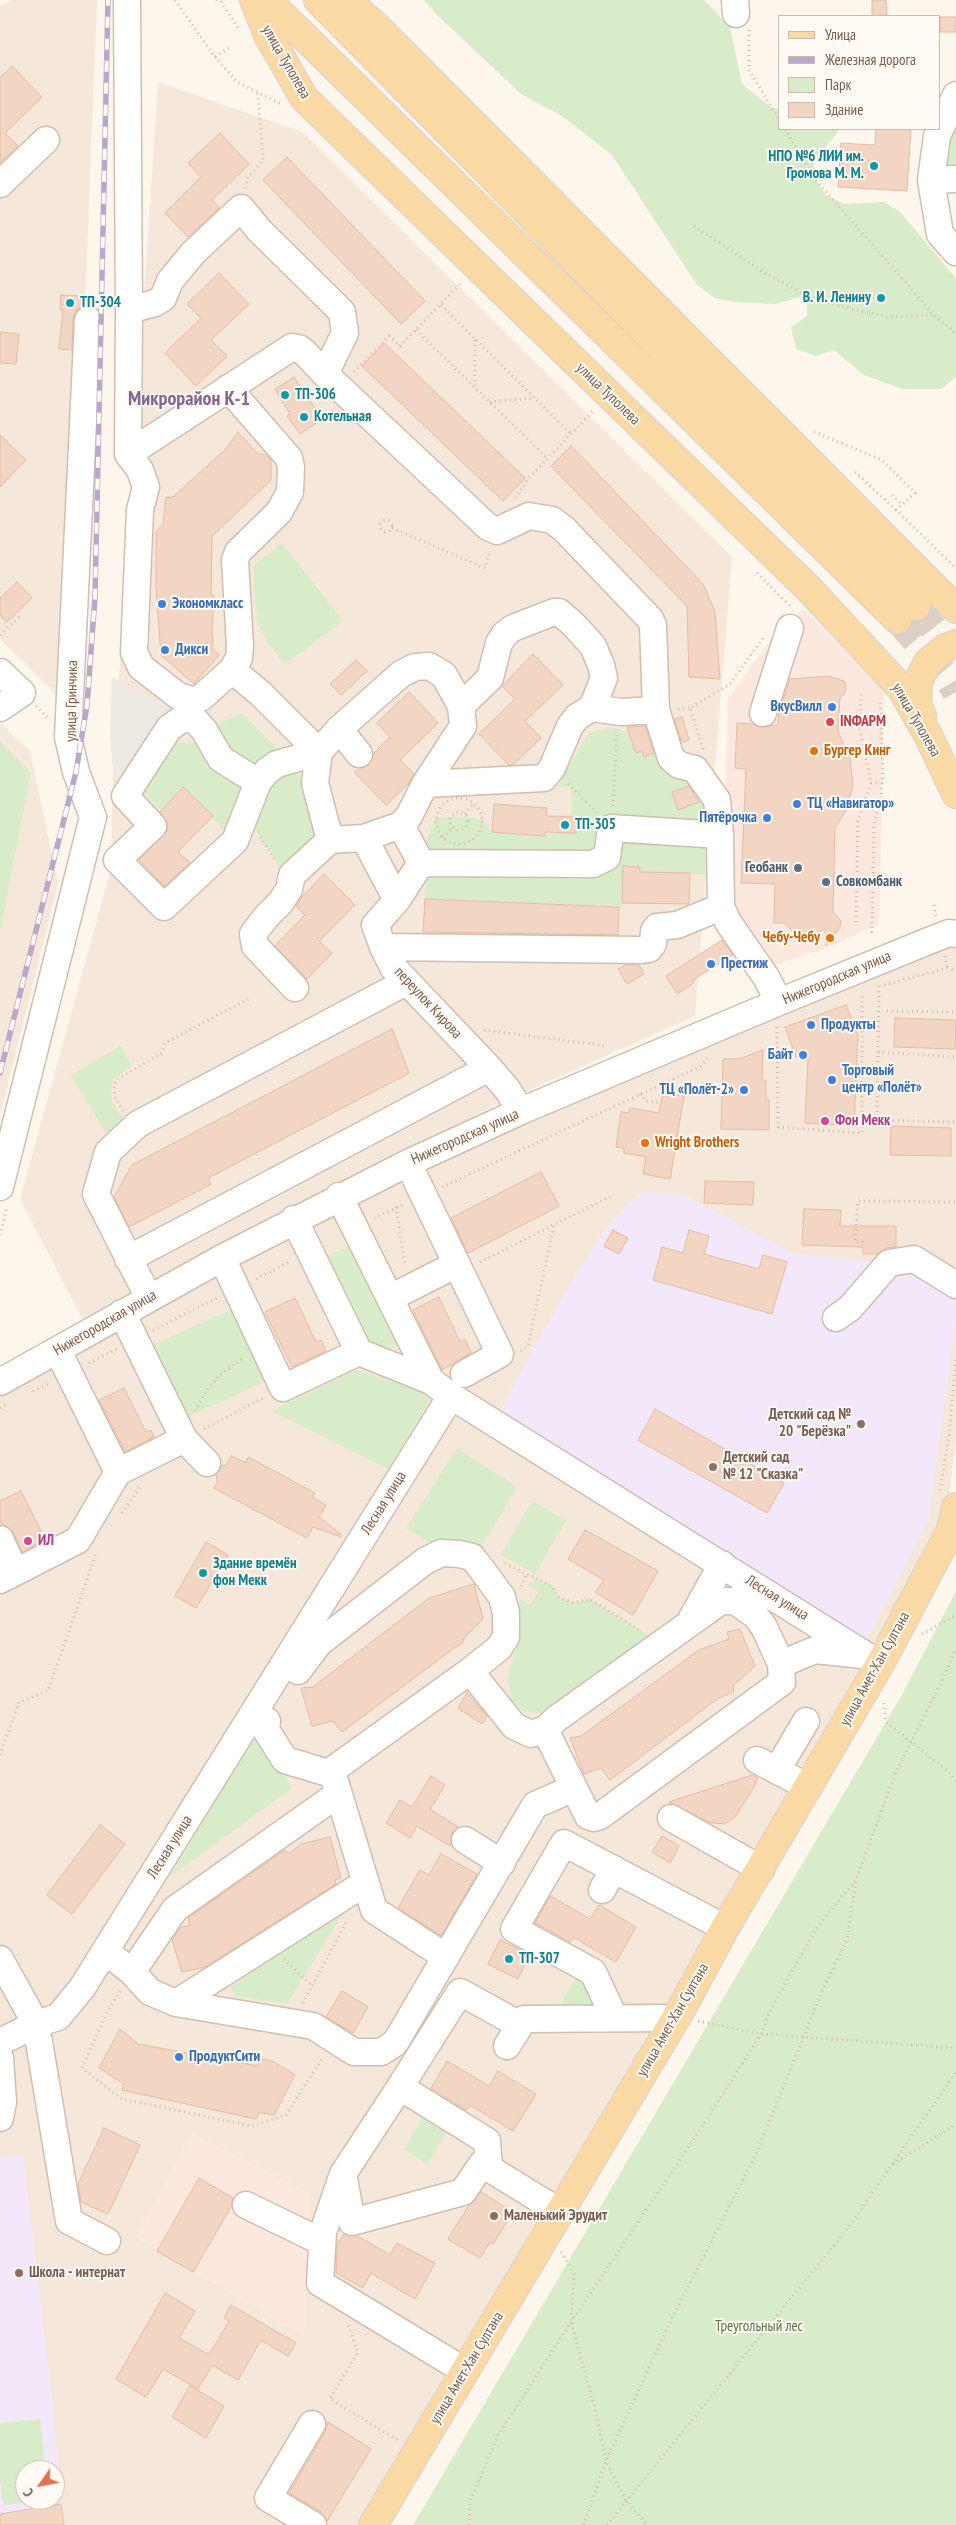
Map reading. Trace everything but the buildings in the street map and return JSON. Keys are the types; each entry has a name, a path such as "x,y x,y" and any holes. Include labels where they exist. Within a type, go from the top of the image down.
{"main road":[{"name":"улица Туполева","path":"254,0 268,35 304,98 808,589 901,688 928,735 956,794"},
{"name":"улица Туполева","path":"267,0 906,612 318,0"},
{"path":"346,0 376,26 956,609"},
{"path":"928,735 917,702 918,682 928,662 945,648 956,644"},
{"name":"улица Амет-Хан Султана","path":"373,2525 677,2016 725,1928 808,1787 874,1660 951,1530 956,1507"}],"street":[{"path":"127,0 128,454 140,470 146,487 140,510 134,652 141,667 177,695 193,701 202,697 232,670 239,658 235,560 238,552 279,512 288,500 291,467 285,453 228,388"},
{"path":"941,127 956,95"},
{"path":"940,130 937,136 944,180 940,234 956,252"},
{"path":"0,184 46,140"},
{"path":"129,310 155,303 163,298 170,281 193,254 240,208 259,230 342,312 345,333 332,380"},
{"name":"улица Гринчика","path":"0,1187 93,816 76,772 68,737 88,320"},
{"path":"128,454 292,347 304,353 488,527 497,531 530,516 552,520 564,529 650,619 654,635 656,710 671,758 679,765 695,769 717,800 720,835 721,907 728,922 766,977 781,1018"},
{"path":"425,784 544,778 552,768 570,726 577,717 592,708 604,678 601,665 593,646 559,612 554,612 505,634 499,643 500,677 461,706"},
{"path":"763,713 790,617"},
{"path":"258,782 221,759 204,730 194,719 182,719 169,728 125,796 153,826 117,860 164,907 235,841 258,782 267,770 278,764 319,752 339,729 400,674 420,666 435,669 444,675 461,706 463,726 425,784 416,804 401,825 364,838 330,840 292,876 287,909 266,917 253,934 255,946 295,988"},
{"path":"232,670 261,694 319,752"},
{"path":"0,672 22,693 0,708"},
{"path":"592,708 636,713 656,710"},
{"path":"339,729 359,754"},
{"path":"319,752 315,782 330,840"},
{"path":"401,825 421,863 594,864 607,857 611,828 720,835"},
{"path":"364,838 397,900"},
{"name":"переулок Кирова","path":"421,863 397,900 376,925 383,947 393,967 489,1068 507,1089 521,1111"},
{"path":"383,947 642,950 649,949 653,944 654,931 657,927 677,925 721,907"},
{"name":"Нижегородская улица","path":"4,1393 64,1362 122,1313 339,1196 521,1111 781,1018 954,930"},
{"path":"149,1298 96,1194 108,1152 138,1124 406,982"},
{"path":"128,1259 489,1068"},
{"path":"408,1163 500,1354 464,1374"},
{"path":"339,1196 390,1298 441,1388"},
{"path":"294,1220 359,1352 441,1388"},
{"path":"222,1258 283,1388 359,1352"},
{"path":"836,1318 850,1308 889,1263 914,1260 956,1285"},
{"path":"390,1298 459,1268"},
{"path":"122,1313 184,1439 207,1463"},
{"path":"64,1362 118,1472"},
{"name":"Лесная улица","path":"0,2042 36,2024 58,2017 82,1988 260,1717 441,1388 874,1660"},
{"path":"0,1539 7,1576 78,1540 118,1472 184,1439"},
{"path":"132,1972 175,1908 335,1782 499,1648 506,1637 507,1625 502,1597 472,1557 441,1552 425,1561 326,1637 312,1650 260,1717 266,1730 286,1760 325,1772 335,1782 358,1887 374,1910 446,1957"},
{"path":"689,1623 722,1564"},
{"path":"470,1671 514,1726 531,1734 546,1728 716,1604 729,1600 745,1607 764,1627 781,1664 782,1682 600,1816 594,1818 588,1816 546,1728"},
{"path":"781,1664 815,1650 874,1660"},
{"path":"806,1722 767,1765 808,1787"},
{"path":"105,1951 132,1972 150,1992 176,2003 313,2026 354,2052 381,2052 395,2043 535,1805 574,1788"},
{"path":"671,1818 760,1868"},
{"path":"465,1840 502,1863"},
{"path":"614,2018 593,1972 514,1929 564,1843 608,1879 725,1928"},
{"path":"176,2003 270,1945 358,1887"},
{"path":"0,1960 36,2024 69,2221 107,2241"},
{"path":"465,2371 320,2283 323,2232 343,2174 460,1992 514,2036 524,2019 677,2016"},
{"path":"0,2058 3,2102 0,2118"},
{"path":"400,2087 487,2141 489,2168"},
{"path":"343,2174 352,2222 463,2192 482,2164 554,2221"},
{"path":"246,2205 322,2242"},
{"path":"312,2424 268,2498 313,2525"}],"path":[{"path":"175,0 215,57 229,48"},
{"path":"740,11 749,70 778,118"},
{"path":"240,208 248,177 263,161 258,93"},
{"path":"786,130 814,178 934,315 956,334"},
{"path":"694,226 768,275 807,295 840,306 887,317 934,315"},
{"path":"332,380 390,336 400,346 466,278"},
{"path":"441,305 570,434"},
{"path":"416,330 547,458"},
{"path":"475,339 475,388"},
{"path":"490,402 534,398"},
{"path":"892,495 902,505 896,510 956,568"},
{"path":"0,634 20,616"},
{"path":"705,755 690,708 730,684 765,635"},
{"path":"856,922 858,821 871,783 860,731 862,691"},
{"path":"872,933 874,824 881,799 882,783 880,691"},
{"path":"611,828 618,712"},
{"path":"552,768 611,828"},
{"path":"871,783 882,783"},
{"path":"452,798 468,799 480,811 481,828 471,841 461,844 451,843 439,833 436,825 438,811 445,802 452,798"},
{"path":"459,811 467,816 468,823 464,829 456,830 450,825 449,819 453,813 459,811"},
{"path":"243,820 252,825 283,872 292,876"},
{"path":"872,989 947,968 956,970"},
{"path":"879,986 876,1120 956,1122"},
{"path":"781,1018 778,1127 862,1133 864,992 854,996"},
{"path":"133,1128 115,1097 116,1082 162,1053 165,1043 248,998"},
{"path":"888,1011 956,1012"},
{"path":"769,1031 781,1018"},
{"path":"448,1025 607,1046"},
{"path":"355,1228 396,1207 701,1066 710,1055 719,1052"},
{"path":"878,1052 956,1056"},
{"path":"640,1094 646,1101 658,1102"},
{"path":"459,1268 612,1196"},
{"path":"863,1242 855,1242 858,1201 956,1202"},
{"path":"396,1207 405,1269"},
{"path":"26,1395 64,1362 135,1340 310,1251"},
{"path":"184,1439 206,1390 220,1375 237,1362 264,1347"},
{"path":"184,1439 283,1388"},
{"path":"0,1408 4,1393"},
{"path":"116,1520 145,1480"},
{"path":"0,1755 19,1702 48,1691 100,1545"},
{"path":"472,1557 498,1559 552,1586 558,1596 574,1603 590,1599 661,1643"},
{"path":"584,2525 606,2462 670,2322 757,2152 803,2037 848,1939 856,1880 895,1774 910,1741 940,1687 956,1648"},
{"path":"874,1660 886,1722 949,1772 956,1781"},
{"path":"469,2525 470,2502 497,2437 571,2322 700,2130 761,2034 771,2009 817,1927 856,1880"},
{"path":"292,2023 355,1906 358,1887"},
{"path":"270,1945 312,1986"},
{"path":"132,1972 105,2016 82,2068 122,2098 252,2126 286,2115 334,2040"},
{"path":"677,2016 761,2034 956,2048"},
{"path":"607,2525 848,2228 956,2072"},
{"path":"892,2165 956,2124"},
{"path":"554,2221 574,2274 571,2322 594,2405 606,2462 626,2501 647,2525"},
{"path":"335,2293 358,2352 330,2399 405,2444"}],"shaded area":[{"path":"12,0 97,0 69,707 0,639 0,6"},
{"path":"158,82 302,132 732,557 695,1016 493,1106 84,1322 20,1199 111,869 113,768"},
{"path":"804,609 884,691 879,924 826,948 770,967 732,905 735,856 724,837 728,699 782,623"},
{"path":"112,677 180,714 123,791 113,768 110,738"},
{"path":"0,723 30,751 58,883 0,1115"},
{"path":"950,939 956,950 956,1441 948,1504 894,1628 365,2525 0,2525 0,1394 201,1283 500,1128"},
{"path":"642,1191 687,1196 793,1253 877,1263 854,1295 821,1311 833,1330 900,1267 956,1292 956,1319 929,1518 863,1648 496,1417 567,1289 607,1226"},
{"path":"192,2133 311,2194 304,2337 135,2237"},
{"name":"Школа - интернат","path":"23,2154 58,2460 15,2460 15,2510 63,2510 64,2525 0,2525 0,2158"}],"green space":[{"path":"424,0 704,0 730,27 742,84 772,108 778,109 778,130 837,130 838,132 814,160 814,178 826,195 844,204 884,202 900,212 956,278 956,377 941,389 902,389 864,375 834,350 815,356 796,349 791,327 807,316 807,295 775,304 736,302 715,298 697,285 612,155 562,116 521,94 436,14"},
{"path":"956,98 956,177 933,178"},
{"path":"282,543 343,621 285,664 268,644 258,624 254,587 254,565"},
{"path":"242,713 289,760 258,782 204,730"},
{"path":"617,728 625,732 628,731 636,752 642,751 644,756 654,753 652,747 657,745 693,785 672,792 678,809 699,802 696,793 717,806 720,875 640,872 640,867 623,866 622,906 425,899 427,863 422,850 436,817 467,817 483,820 492,832 545,836 553,832 576,833 577,817 554,816 571,814 572,787 558,787 590,731"},
{"path":"0,742 31,773 0,931"},
{"path":"177,743 198,743 215,768 252,796 235,841 183,788 161,811 143,791"},
{"path":"283,772 300,772 319,840 283,872 252,825 257,802"},
{"path":"121,1046 132,1066 113,1080 111,1091 112,1101 126,1124 107,1135 71,1075"},
{"path":"356,1243 408,1348 361,1345 319,1260"},
{"path":"237,1307 270,1379 183,1419 150,1346"},
{"path":"356,1370 433,1395 388,1469 271,1411"},
{"path":"457,1448 517,1487 482,1546 429,1542 406,1528"},
{"path":"532,1501 566,1520 535,1574 501,1555"},
{"path":"535,1579 552,1586 558,1597 574,1603 590,1599 655,1640 539,1713 524,1711 512,1701 508,1677 520,1636 512,1616 520,1599 530,1605 538,1592 528,1585"},
{"name":"Треугольный лес","path":"956,1591 956,2525 413,2525 903,1693"},
{"path":"254,1729 292,1788 170,1877 215,1802"},
{"path":"347,1907 287,2004 234,1996 231,1987"},
{"path":"580,1971 608,2015 581,2015 561,2002"},
{"path":"425,2114 449,2129 428,2164 404,2149"},
{"path":"40,2419 45,2460 15,2460 15,2504 3,2505 0,2479 0,2423"}],"tunnel":[{"path":"916,606 956,657"},
{"path":"897,619 946,675 956,692"}],"railway":[{"path":"0,1073 76,772 87,705 95,597 108,0"}],"place":[{"name":"НПО №6 ЛИИ им. Громова М. М.","path":"874,166"},
{"name":"В. И. Ленину","path":"881,298"},
{"name":"ТП-304","path":"70,303"},
{"name":"ТП-306","path":"285,395"},
{"name":"Котельная","path":"304,417"},
{"name":"Экономкласс","path":"162,604"},
{"name":"Дикси","path":"165,650"},
{"name":"ВкусВилл","path":"832,707"},
{"name":"INФАРМ","path":"830,722"},
{"name":"Бургер Кинг","path":"814,751"},
{"name":"ТЦ «Навигатор»","path":"797,804"},
{"name":"Пятёрочка","path":"767,818"},
{"name":"ТП-305","path":"565,825"},
{"name":"Геобанк","path":"798,868"},
{"name":"Совкомбанк","path":"826,882"},
{"name":"Чебу-Чебу","path":"830,938"},
{"name":"Престиж","path":"711,964"},
{"name":"Продукты","path":"811,1025"},
{"name":"Байт","path":"803,1055"},
{"name":"Торговый центр «Полёт»","path":"832,1080"},
{"name":"ТЦ «Полёт-2»","path":"744,1090"},
{"name":"Фон Мекк","path":"825,1121"},
{"name":"Wright Brothers","path":"645,1143"},
{"name":"Детский сад № 20 \"Берёзка\"","path":"861,1424"},
{"name":"Детский сад № 12 \"Сказка\"","path":"713,1467"},
{"name":"ИЛ","path":"28,1541"},
{"name":"Здание времён фон Мекк","path":"203,1573"},
{"name":"ТП-307","path":"509,1959"},
{"name":"ПродуктСити","path":"179,2057"},
{"name":"Маленький Эрудит","path":"494,2216"},
{"name":"Школа - интернат","path":"19,2273"}],"district":[{"name":"Микрорайон К-1","path":"189,399"}]}
